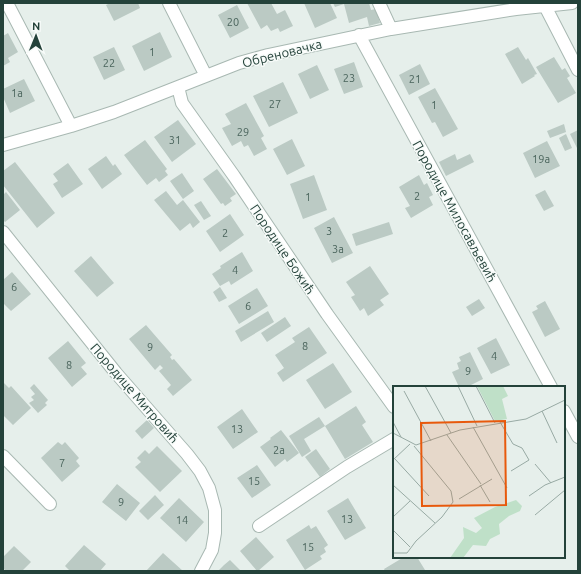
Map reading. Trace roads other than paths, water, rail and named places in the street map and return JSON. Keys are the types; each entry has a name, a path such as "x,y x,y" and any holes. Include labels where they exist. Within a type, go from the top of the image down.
{"street":[{"path":"6,3 71,126"},
{"path":"169,3 206,76"},
{"path":"379,3 391,29"},
{"name":"Обреновачка","path":"3,144 71,126 114,112 239,63 268,55 359,35 514,6 545,6 572,3"},
{"path":"545,6 578,70"},
{"name":"Породице Милосављевић","path":"359,35 550,386"},
{"name":"Породице Божић","path":"178,87 182,103 234,176 327,314 393,406"},
{"name":"Породице Митровић","path":"3,232 116,373 200,471 209,488 215,510 215,533 212,550 201,571"},
{"path":"565,413 578,437"},
{"path":"258,526 347,467 393,440"},
{"path":"3,456 50,504"}]}
